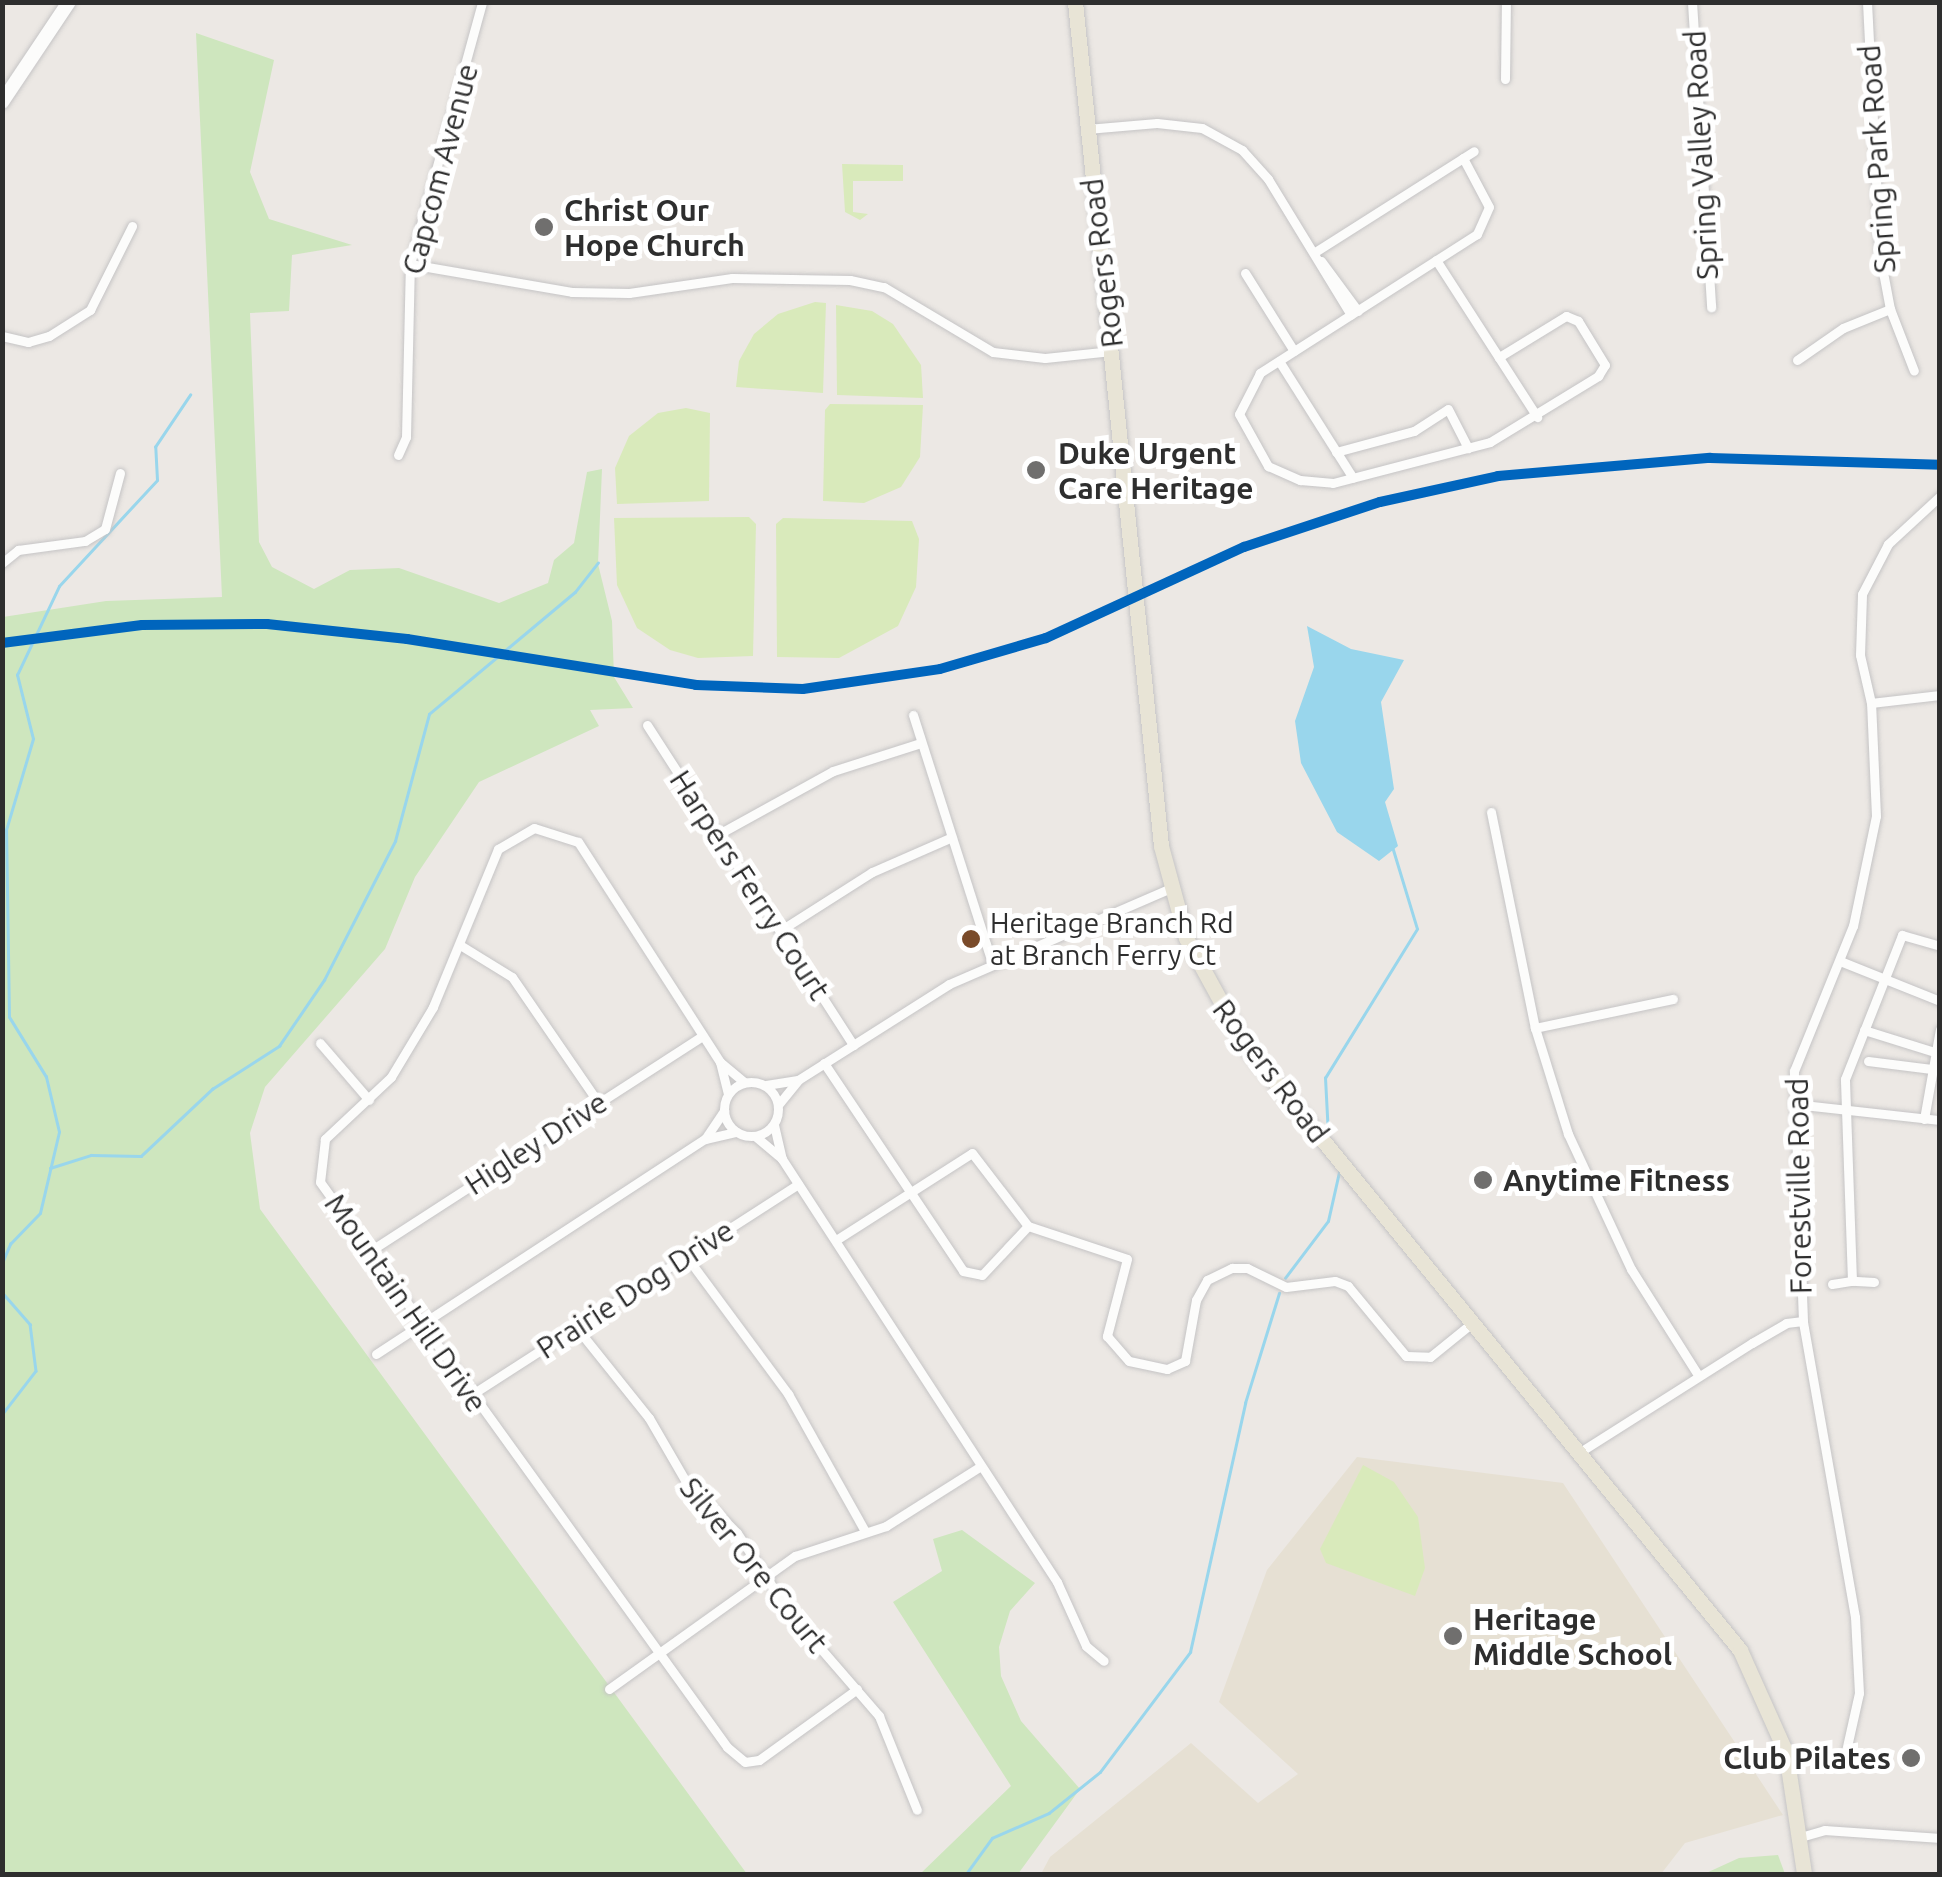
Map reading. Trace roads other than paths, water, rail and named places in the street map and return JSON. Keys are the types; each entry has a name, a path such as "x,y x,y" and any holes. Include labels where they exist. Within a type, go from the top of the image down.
{"main road":[{"path":"2,102 69,2"},
{"name":"Rogers Road","path":"1075,2 1161,846 1171,888 1202,976 1244,1044 1740,1650 1780,1736 1804,1836 1804,1874"}],"street":[{"name":"Capcom Avenue","path":"398,455 406,437 410,264 482,2"},
{"path":"1505,79 1506,2"},
{"name":"Spring Valley Road","path":"1692,2 1711,307"},
{"name":"Spring Park Road","path":"1868,2 1880,256 1890,310 1914,371"},
{"path":"1087,129 1157,123 1202,128 1242,150 1268,179 1354,313"},
{"path":"1318,257 1474,152"},
{"path":"1463,158 1486,195 1487,216 1478,234 1279,361 1249,384 1238,414 1268,466 1316,484 1468,448 1537,417 1603,372 1604,359 1578,321 1566,316 1499,357"},
{"path":"2,336 28,342 49,336 90,310 132,226"},
{"path":"1436,260 1537,417"},
{"path":"410,264 590,293 732,278 850,280 898,294 990,351 1044,358 1112,351"},
{"path":"1245,273 1294,351"},
{"path":"1797,360 1843,328 1890,310"},
{"path":"1279,361 1353,478"},
{"path":"1336,452 1414,431 1448,409 1468,448"},
{"path":"6,559 84,541 104,529 120,473"},
{"name":"Forestville Road","path":"1846,1751 1860,1693 1854,1617 1803,1321 1794,1104 1801,1046 1840,961 1865,889 1876,816 1871,703 1860,655 1866,585 1888,544 1940,496"},
{"path":"1871,703 1940,696"},
{"path":"912,716 992,962"},
{"name":"Harpers Ferry Court","path":"647,725 854,1045"},
{"path":"717,835 833,771 921,743"},
{"path":"1491,812 1535,1028 1586,1177 1631,1269 1698,1375"},
{"name":"Mountain Hill Drive","path":"744,1082 720,1062 702,1036 578,842 555,830 534,828 498,849 460,945 414,1040 368,1100 326,1139 318,1161 320,1182 715,1732 745,1762 759,1760 857,1689"},
{"path":"781,930 872,872 952,837"},
{"path":"782,1159 774,1124 778,1105 798,1080 992,962 1171,888"},
{"path":"1852,1281 1843,1109 1845,1079 1902,935 1940,946"},
{"path":"460,945 512,977 598,1102"},
{"path":"1840,961 1882,981 1940,1000"},
{"path":"1535,1028 1673,999"},
{"path":"1924,1118 1940,1029"},
{"path":"1864,1030 1934,1052"},
{"name":"Higley Drive","path":"370,1251 702,1036"},
{"path":"320,1042 368,1100"},
{"name":"Mountain Hill Drive","path":"720,1062 728,1094"},
{"path":"1868,1062 1932,1069"},
{"path":"824,1063 963,1272 982,1275 1028,1226"},
{"path":"705,1139 724,1112 728,1094 744,1082 765,1085 798,1080"},
{"path":"765,1085 778,1105"},
{"path":"1794,1104 1940,1120"},
{"path":"724,1112 736,1132"},
{"path":"756,1136 774,1124"},
{"path":"376,1354 705,1139 736,1132 756,1136 782,1159 836,1240 1057,1582 1086,1646 1104,1662"},
{"path":"836,1240 972,1153 1028,1226 1127,1260 1107,1336 1117,1355 1129,1361 1167,1369 1185,1361 1196,1300 1206,1280 1232,1268 1248,1268 1286,1287 1335,1281 1348,1286 1406,1356 1430,1357 1472,1323"},
{"name":"Prairie Dog Drive","path":"471,1395 798,1184"},
{"path":"686,1256 788,1394 865,1530"},
{"path":"1832,1284 1874,1282"},
{"name":"Forestville Road","path":"1580,1452 1786,1323 1803,1321"},
{"name":"Silver Ore Court","path":"576,1327 649,1418 685,1480 737,1533 813,1642 857,1689 898,1752 917,1810"},
{"path":"608,1689 795,1556 886,1526 981,1466"},
{"path":"1804,1836 1824,1830 1940,1838"}],"water":[{"path":"1307,626 1351,649 1404,660 1381,702 1394,789 1385,802 1398,846 1379,861 1337,832 1301,763 1295,721 1314,667"}],"waterway":[{"path":"2,1263 10,1244 40,1213 59,1132 46,1077 9,1017 6,830 33,739 17,675 59,586 157,480 155,447 190,395"},
{"path":"50,1168 91,1155 141,1156 212,1089 279,1046 324,980 395,841 429,714 575,592 598,563"},
{"path":"1328,1135 1325,1078 1417,929 1393,850"},
{"path":"1285,1278 1328,1221 1339,1172"},
{"path":"2,1292 30,1324 36,1371 2,1415"},
{"path":"966,1874 992,1838 1049,1813 1100,1772 1190,1652 1245,1403 1279,1293"}],"place":[{"name":"Christ Our Hope Church","path":"544,227"},
{"name":"Duke Urgent Care Heritage","path":"1036,470"},
{"name":"Heritage Branch Rd at Branch Ferry Ct","path":"971,939"},
{"name":"Anytime Fitness","path":"1483,1180"},
{"name":"Heritage Middle School","path":"1453,1636"},
{"name":"Club Pilates","path":"1911,1758"}]}
